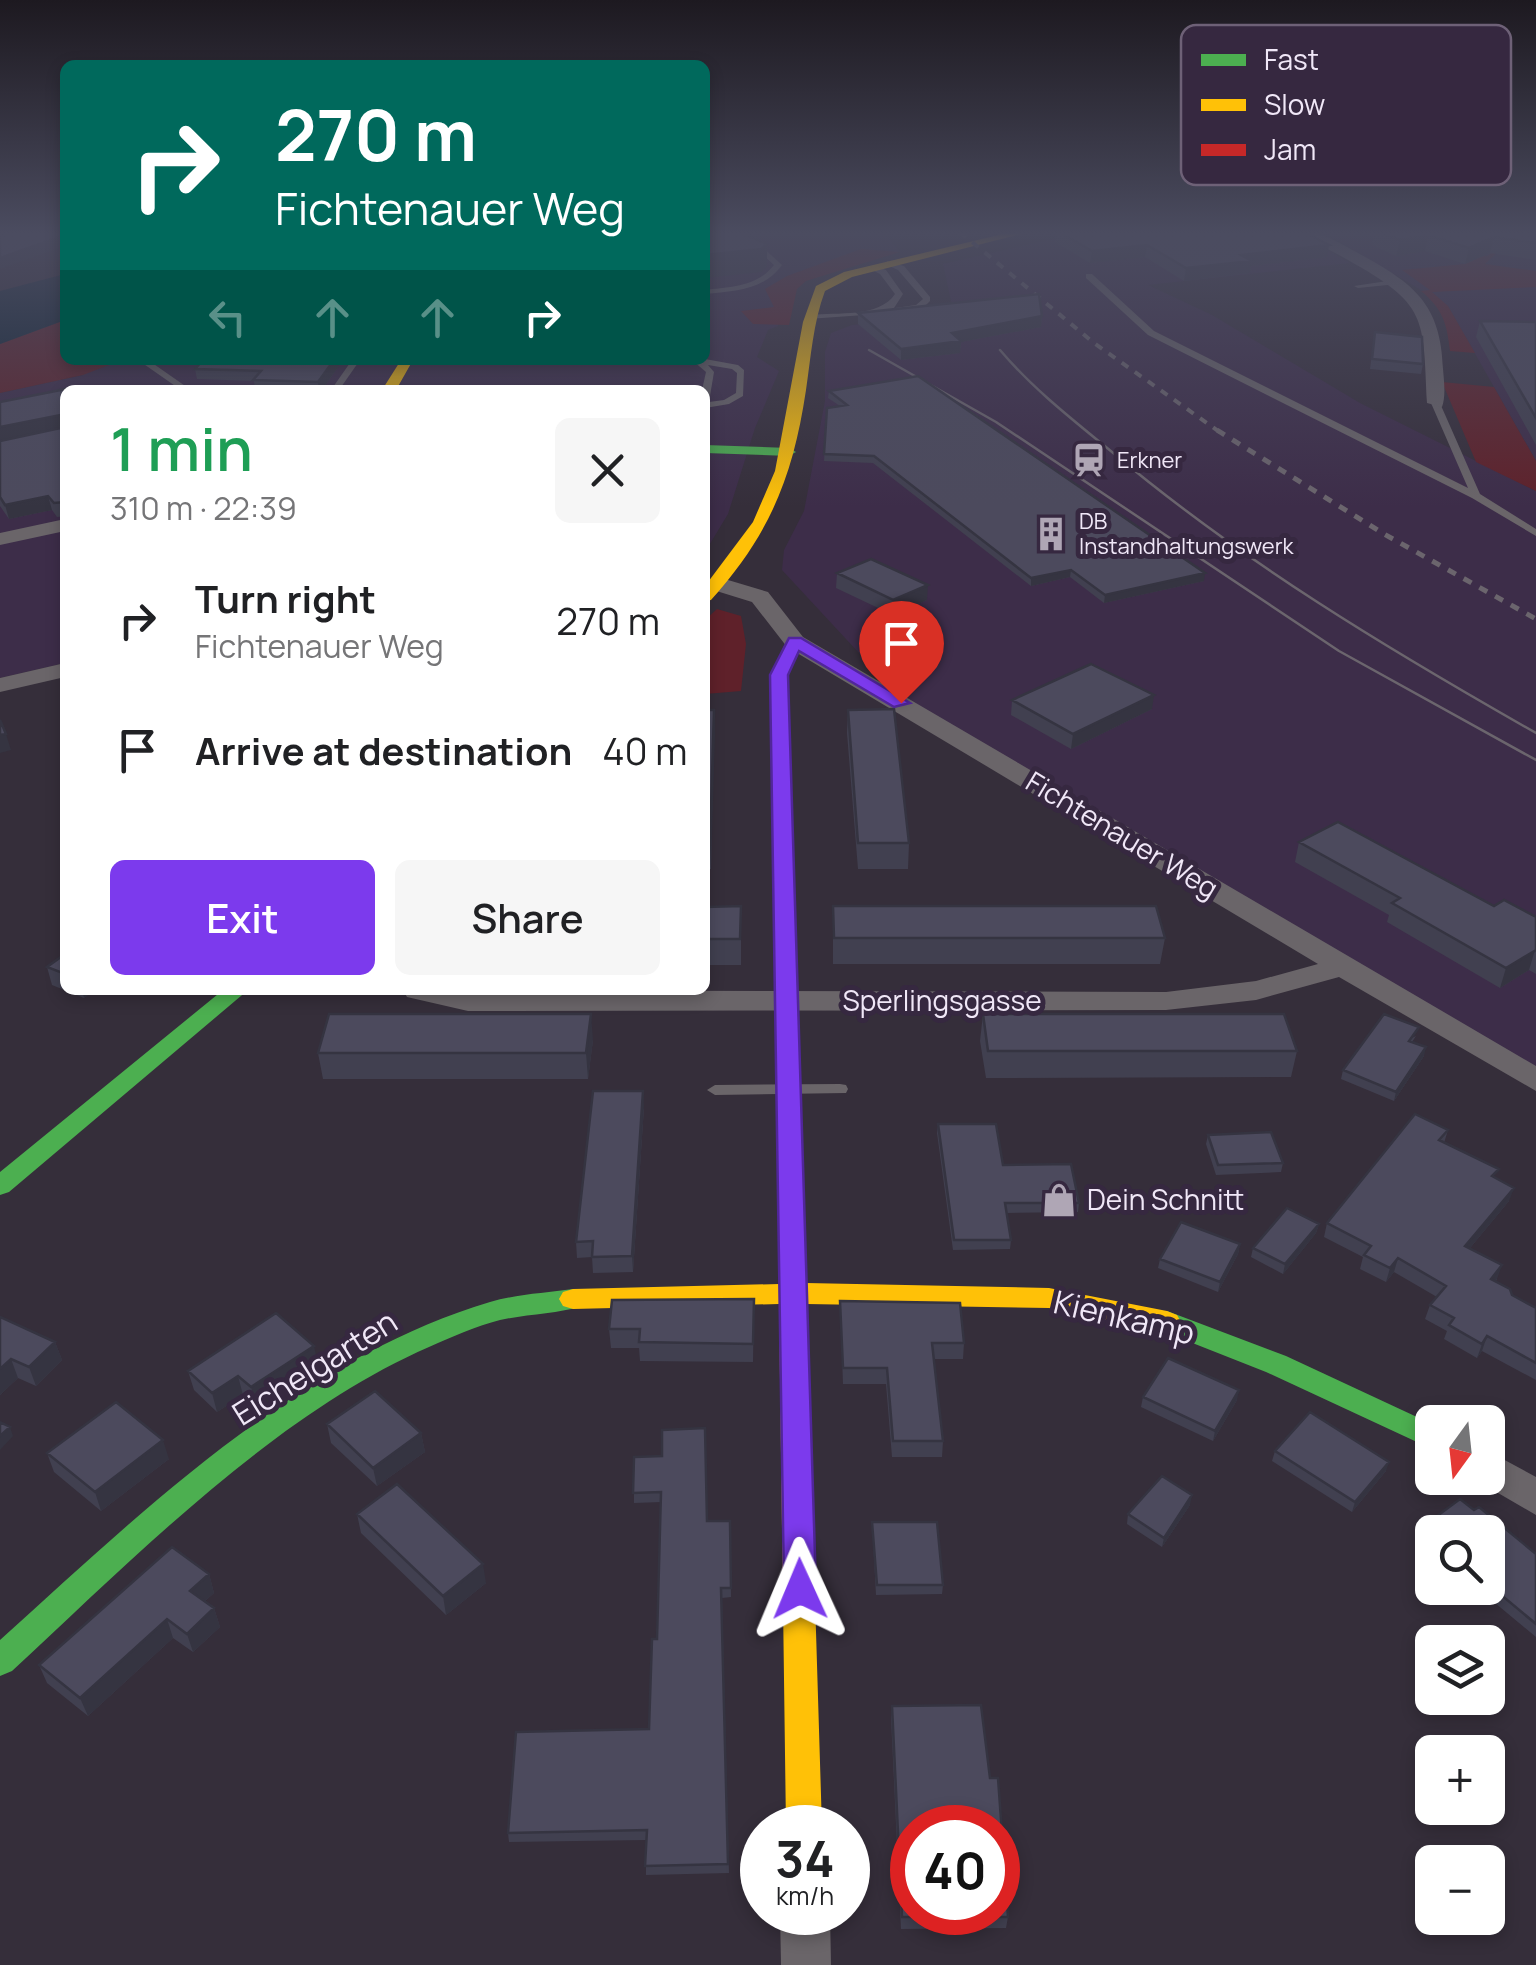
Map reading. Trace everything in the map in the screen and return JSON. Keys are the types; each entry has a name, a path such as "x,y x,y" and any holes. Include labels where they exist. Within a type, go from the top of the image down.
{"street":[{"path":"714,580 764,528 789,452 810,324"},
{"path":"1430,324 1436,402"},
{"path":"710,449 789,452"},
{"path":"0,539 60,526"},
{"name":"Fichtenauer Weg","path":"714,580 760,597 795,642 1536,1080"},
{"path":"795,642 779,675 804,1805"},
{"path":"0,686 60,671"},
{"name":"Sperlingsgasse","path":"439,995 468,1002 1182,1000 1213,998 1324,973 1342,964"},
{"path":"0,1186 231,995"},
{"name":"Kienkamp","path":"795,1293 1049,1298 1164,1320 1276,1364 1415,1429"},
{"name":"Eichelgarten","path":"0,1661 175,1503 328,1391 424,1338 486,1314 546,1300 795,1293"},
{"path":"1505,1478 1536,1498"},
{"path":"805,1935 806,1965"}],"lane":[{"path":"1140,324 1151,334 1476,496 1536,533"},
{"path":"710,362 735,366 741,372 740,394 726,402 710,403"},
{"path":"149,365 179,385"},
{"path":"1436,402 1476,496"},
{"path":"715,1090 840,1088"}],"shaded area":[{"path":"60,324 60,365 109,365 83,375 0,393 0,344"},
{"path":"710,324 778,324 768,330 757,357 779,371 755,428 728,514 710,544 710,385 60,385 60,664 0,678 0,393 83,375 94,365 710,365"},
{"path":"1227,324 1360,403 1536,491 1536,1077 897,694 782,570 784,550 804,511 825,401 825,352 831,333 852,325"},
{"path":"1445,324 1458,324 1475,353 1450,351"},
{"path":"1458,324 1536,324 1536,461"},
{"path":"1442,382 1494,387 1536,461 1536,491 1476,462"},
{"path":"717,609 741,616 746,644 741,691 710,694 710,615"}],"water":[{"path":"0,324 55,324 0,344"}],"building":[{"path":"871,324 1001,324 952,333 961,341 901,349"},
{"path":"1482,324 1536,324 1536,418"},
{"path":"1375,332 1422,337 1423,364 1372,359"},
{"path":"199,365 330,365 318,382 253,380 261,371 195,369"},
{"name":"DB Instandhaltungswerk","path":"918,376 1205,573 1105,595 1071,570 1031,578 874,456 824,454 827,408 847,405 829,391"},
{"path":"60,390 60,415 0,427 0,402"},
{"path":"60,428 60,502 54,503 48,496 5,505 0,497 0,441"},
{"path":"871,559 928,585 893,600 837,573"},
{"path":"1091,664 1154,695 1073,734 1012,700"},
{"path":"894,709 909,843 858,843 848,710"},
{"path":"710,710 714,710 710,844"},
{"path":"1338,822 1494,906 1504,900 1536,917 1536,950 1506,968 1392,903 1400,898 1299,842"},
{"path":"741,906 740,939 710,939 710,907"},
{"path":"833,906 1156,906 1165,938 834,938"},
{"path":"60,958 60,972 47,967"},
{"path":"329,1014 591,1014 586,1053 318,1053"},
{"path":"983,1014 1284,1014 1297,1051 988,1051"},
{"path":"1384,1014 1419,1027 1409,1041 1426,1047 1396,1092 1343,1070"},
{"path":"593,1091 643,1091 632,1256 592,1257 593,1241 576,1242"},
{"path":"1415,1114 1448,1130 1439,1140 1499,1169 1492,1176 1514,1188 1465,1246 1502,1265 1491,1279 1536,1308 1536,1363 1487,1336 1482,1344 1449,1325 1454,1318 1430,1305 1446,1286 1398,1258 1390,1268 1364,1255 1371,1246 1327,1223"},
{"path":"938,1124 996,1124 1003,1165 1071,1164 1079,1203 1005,1203 1011,1240 954,1240"},
{"path":"1271,1132 1283,1163 1218,1165 1208,1135"},
{"path":"1287,1208 1319,1224 1285,1264 1253,1248"},
{"path":"1181,1222 1240,1244 1220,1282 1160,1259"},
{"path":"754,1299 753,1344 639,1342 640,1329 609,1329 612,1300"},
{"path":"840,1301 960,1303 964,1343 932,1343 943,1441 893,1441 887,1368 843,1368"},
{"path":"276,1313 314,1346 251,1387 238,1376 212,1393 188,1371"},
{"path":"0,1317 55,1342 29,1367 11,1359 0,1369"},
{"path":"1168,1358 1239,1390 1215,1431 1143,1397"},
{"path":"375,1391 421,1433 373,1468 327,1424"},
{"path":"116,1402 163,1440 95,1492 47,1453"},
{"path":"1310,1412 1389,1462 1355,1502 1275,1451"},
{"path":"0,1422 10,1427 0,1436"},
{"path":"705,1428 707,1521 730,1521 731,1588 721,1588 728,1864 645,1866 647,1830 508,1833 516,1732 649,1729 652,1639 657,1639 661,1492 633,1493 634,1457 662,1456 662,1430"},
{"path":"1162,1476 1192,1495 1164,1538 1128,1514"},
{"path":"397,1484 483,1564 443,1596 357,1514"},
{"path":"1460,1499 1489,1515 1438,1515"},
{"path":"872,1522 937,1522 943,1585 877,1585"},
{"path":"1505,1528 1536,1554 1536,1624 1505,1598"},
{"path":"172,1547 209,1574 190,1591 214,1608 187,1634 167,1619 80,1698 39,1665"},
{"path":"981,1705 990,1778 998,1778 1000,1805 897,1805 892,1706"}],"tram line":[{"path":"869,350 996,422 1339,651 1536,760"},
{"path":"1000,350 1068,416 1213,530 1371,636 1536,733"}],"railway":[{"path":"1071,324 1221,433"},
{"path":"1217,430 1384,534 1536,619"}],"traffic: fast":[{"path":"710,449 789,452"},
{"path":"0,1186 231,995"},
{"path":"0,1661 191,1491 340,1382 418,1340 496,1311 573,1299"},
{"path":"1167,1322 1276,1364 1415,1429"}],"traffic: slow":[{"path":"710,591 746,547 773,497 790,443 810,324"},
{"path":"392,385 404,365"},
{"path":"785,948 804,1805"},
{"path":"573,1299 834,1293 1049,1298 1167,1322"}],"traffic: jam":[{"path":"785,948 779,675 795,642"}],"place":[{"name":"Erkner","path":"1089,460"},
{"name":"DB Instandhaltungswerk","path":"1051,534"},
{"name":"Dein Schnitt","path":"1059,1200"}],"route":[{"path":"800,1589 779,675 795,642 901,703"}]}
